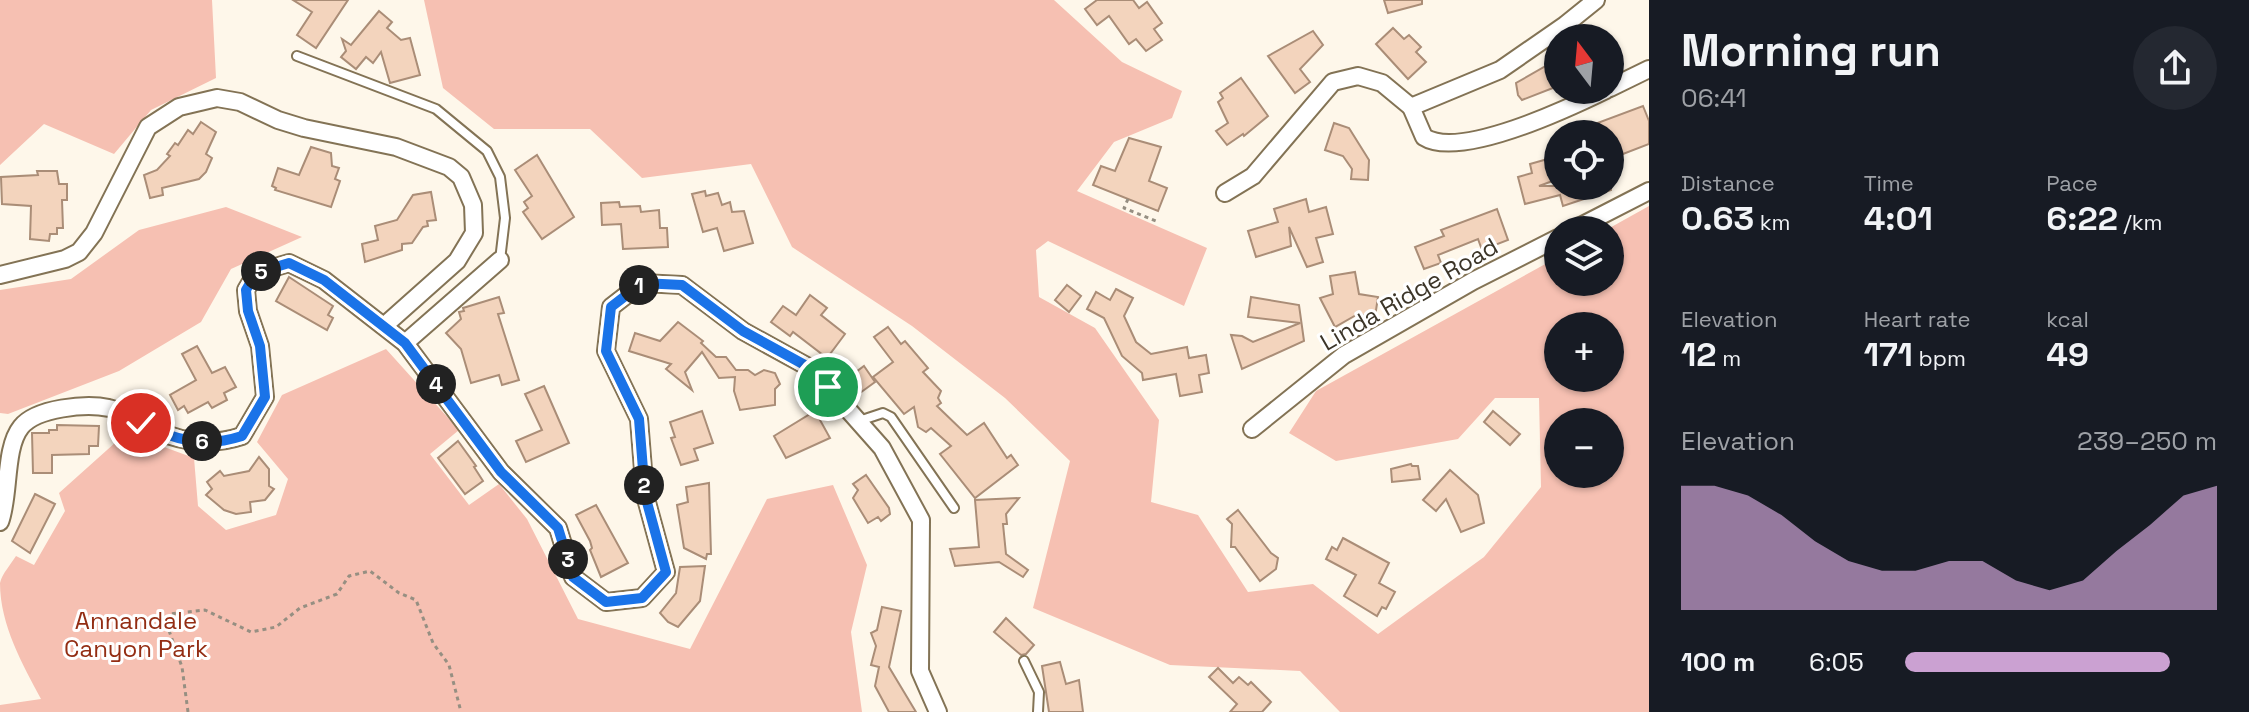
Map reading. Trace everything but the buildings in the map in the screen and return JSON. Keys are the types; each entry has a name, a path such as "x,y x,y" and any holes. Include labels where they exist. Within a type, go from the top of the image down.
{"street":[{"path":"1411,107 1500,70 1596,0"},
{"path":"1624,81 1649,69"},
{"path":"1225,193 1253,176 1333,82 1358,76 1382,83 1411,107 1424,137 1444,146 1505,133 1573,104"},
{"path":"0,275 65,259 79,252 94,233 148,127 179,107 217,98 240,102 304,128 396,147 449,167 461,177 473,205 474,233 457,261 384,326"},
{"path":"1600,216 1649,191"},
{"name":"Linda Ridge Road","path":"1252,429 1344,355 1473,281 1544,245"},
{"path":"405,343 500,260"},
{"path":"0,522 6,506 14,443 21,427 38,414 59,409 110,408 166,436 218,444 242,436 265,397 260,346 248,311 246,290 256,273 289,263 324,280 405,343 501,472 558,528 573,577 606,602 642,598 666,572 645,495 639,419 606,351 611,307 642,283 682,285 743,331 812,369 882,448 921,520 920,671 938,712"}],"lane":[{"path":"297,56 436,109 487,151 500,177 505,218 500,260"},
{"path":"859,421 883,413 891,417 954,508"},
{"path":"1024,661 1039,692 1038,712"}],"path":[{"path":"1128,199 1124,208 1156,221"},
{"path":"188,712 182,667 166,622 170,614 199,609 248,631 273,628 300,608 337,594 345,579 365,570 378,574 399,593 416,600 428,633 449,665 461,712"}],"green space":[{"path":"0,0 212,0 216,78 151,110 114,154 44,124 0,165"},
{"path":"424,0 1054,0 1122,62 1182,91 1172,118 1114,142 1077,191 1207,248 1184,306 1048,241 1036,250 1039,297 1095,328 1159,420 1151,502 1198,515 1248,592 1313,584 1378,634 1484,557 1541,487 1539,398 1495,398 1458,439 1336,461 1289,433 1316,391 1544,265 1544,296 1624,296 1624,220 1649,206 1649,712 1340,712 1300,671 1170,665 1033,608 1070,461 1005,398 912,326 792,247 751,164 642,178 590,129 494,129 443,88"},
{"path":"226,207 302,237 231,269 201,322 119,371 8,414 0,413 0,290 71,279 139,230"},
{"name":"Annandale Canyon Park","path":"386,349 459,430 430,454 469,505 499,484 527,519 578,619 690,649 767,499 833,485 867,565 851,632 862,712 0,712 0,705 41,699 8,629 0,583 16,556 34,565 65,511 59,493 126,433 194,458 198,506 226,530 276,515 288,479 257,442 282,395"}],"route":[{"path":"141,423 166,436 218,444 242,436 265,397 260,346 248,311 246,290 256,273 289,263 324,280 405,343 501,472 558,528 573,577 606,602 642,598 666,572 645,495 639,419 606,351 611,307 642,283 682,285 743,331 812,369 828,387"}]}
